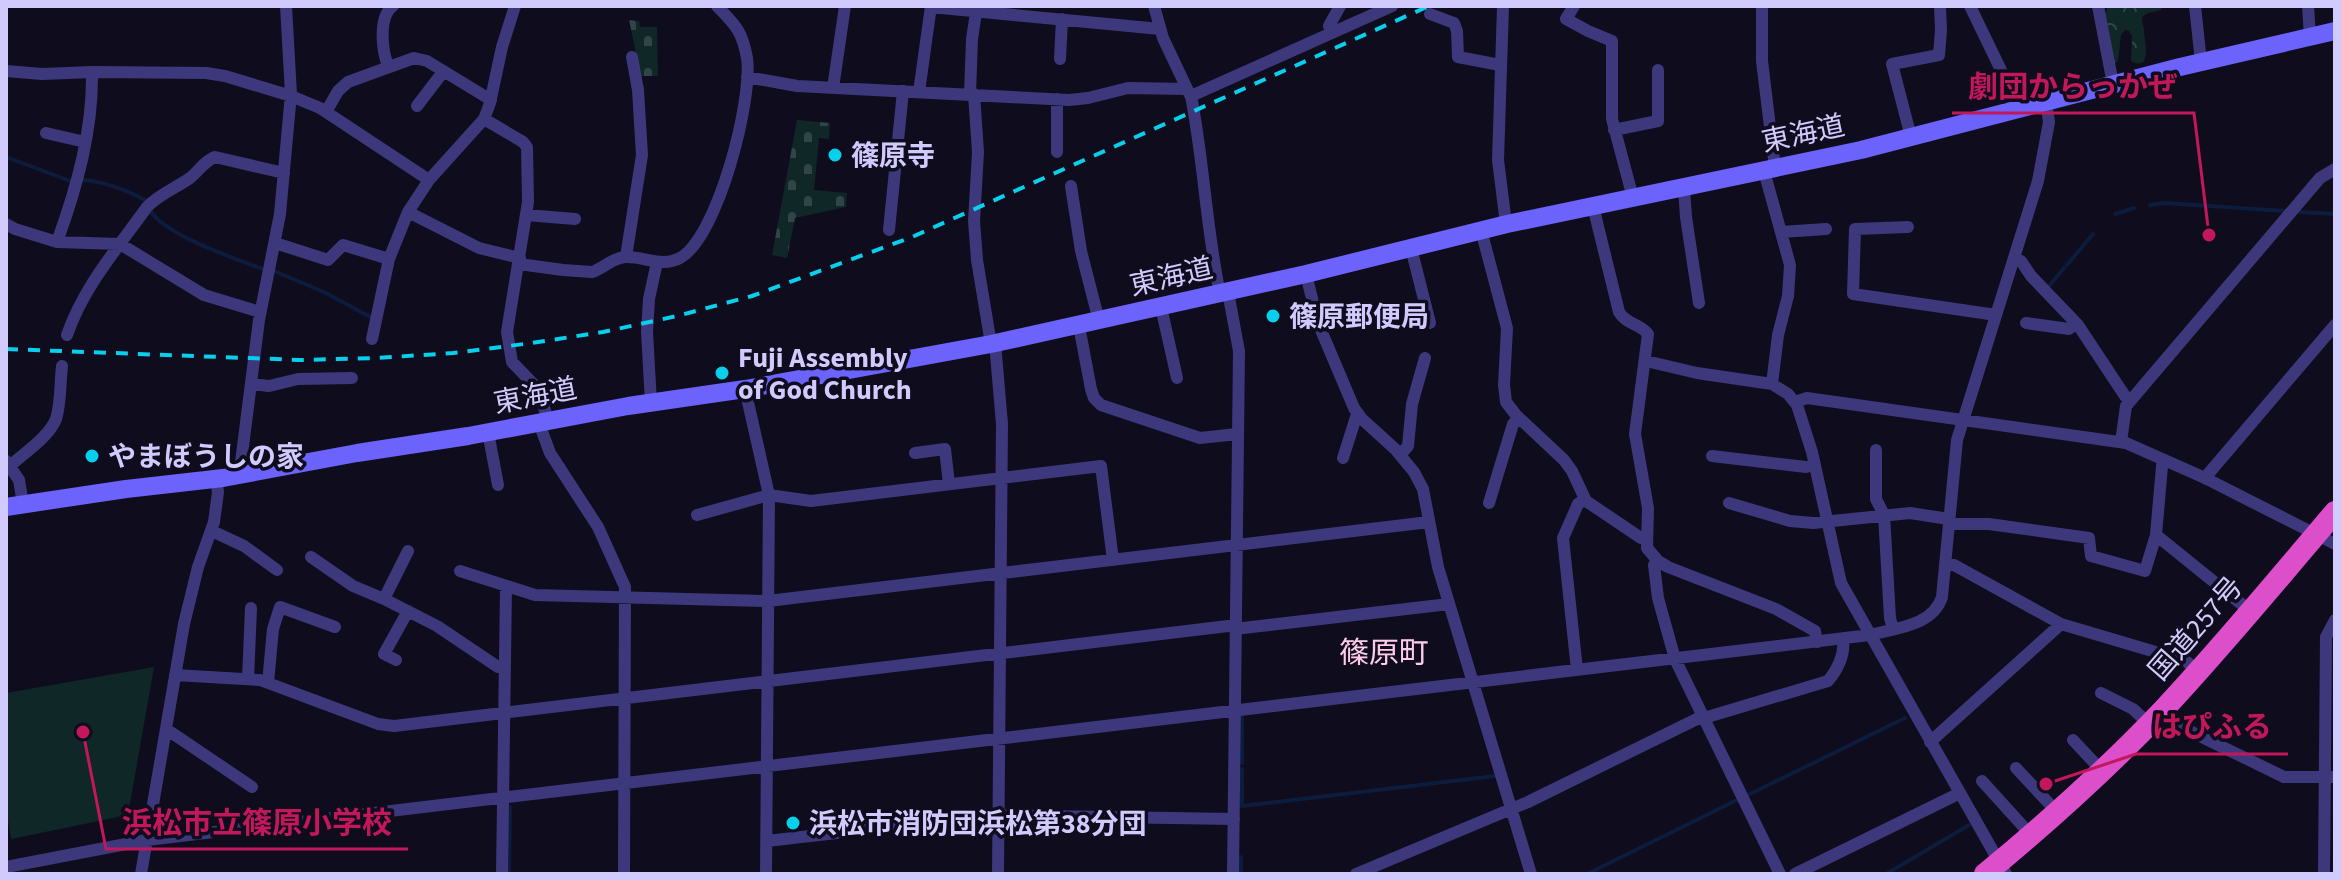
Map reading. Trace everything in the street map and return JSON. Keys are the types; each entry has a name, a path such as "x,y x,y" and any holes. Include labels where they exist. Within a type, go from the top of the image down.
{"highway":[{"name":"国道257号","path":"1997,870 2155,718 2250,611 2326,538 2335,512"}],"main road":[{"name":"東海道","path":"15,505 216,479 993,344 1306,274 1506,224 1770,170 2335,31"}],"street":[{"path":"243,474 241,462 260,312 275,243 284,173 291,96 286,6"},
{"path":"388,66 384,55 384,18 386,11 393,6"},
{"path":"372,339 389,259 408,212 429,180 484,119 515,6"},
{"path":"408,212 479,248 519,261 563,270 592,272 606,263 626,257 657,262 681,258 713,216 737,138 747,77 747,58 738,29 717,6"},
{"path":"833,88 845,6"},
{"path":"919,92 931,6 1160,29"},
{"path":"1154,6 1160,29 1189,92 1199,138 1205,205 1238,342 1233,874"},
{"path":"1332,33 1329,26 1340,6"},
{"path":"747,77 788,85 1057,99 1088,98 1128,88 1189,92 1392,6"},
{"path":"1574,6 1566,19 1612,41 1614,130 1633,198"},
{"path":"1762,6 1762,61 1772,208 1788,254 1790,276 1772,384"},
{"path":"1911,137 1892,64 1939,55 1940,6"},
{"path":"1970,6 2017,109"},
{"path":"2098,6 2113,84"},
{"path":"2195,6 2201,62"},
{"path":"2308,6 2310,37"},
{"path":"1503,7 1498,160 1506,224"},
{"path":"977,9 972,39 972,94 978,152 974,221 977,260 1001,393 998,874"},
{"path":"1430,14 1454,23 1458,57 1500,65"},
{"path":"1060,59 1062,19"},
{"path":"626,257 642,155 632,57"},
{"path":"326,112 338,91 348,82 414,58 427,61 491,100"},
{"path":"1614,130 1658,121 1658,70"},
{"path":"6,71 42,74 216,74 291,96 326,112 429,180"},
{"path":"57,242 74,195 85,142 93,94 92,72"},
{"path":"417,106 443,72"},
{"path":"889,230 903,91"},
{"path":"1057,99 1057,152"},
{"path":"6,867 147,840 1843,639 1893,629 1931,616 1939,608 1942,597 1957,440 2040,171 2049,116 2046,102"},
{"path":"484,119 527,147 529,191 507,332 510,356 515,366 539,390 550,453 605,541 621,576 626,598 624,874"},
{"path":"46,133 85,142"},
{"path":"67,335 86,290 151,202 190,178 211,158 219,157 284,173"},
{"path":"2121,442 2126,406 2320,178 2335,169"},
{"path":"1071,186 1081,251 1099,321"},
{"path":"1684,188 1699,303"},
{"path":"1593,206 1619,312 1625,320 1648,334 1635,434 1647,501 1647,548 1668,567 1776,609 1815,631 1817,642"},
{"path":"526,215 575,219"},
{"path":"6,224 57,242 120,244 204,295 260,312"},
{"path":"1908,227 1855,229 1853,294 1996,315"},
{"path":"1781,232 1826,229"},
{"path":"1481,230 1507,328 1504,394 1510,409 1564,460 1585,499 1641,538 1647,538"},
{"path":"275,243 328,260 343,245 389,259"},
{"path":"1411,248 1430,323"},
{"path":"2014,259 2021,261 2031,276 2076,323 2130,401"},
{"path":"651,403 647,332 649,299 657,262"},
{"path":"1306,274 1318,323 1357,414 1400,455 1423,489 1435,557 1531,874"},
{"path":"1161,307 1177,378"},
{"path":"2026,323 2069,329 2076,323"},
{"path":"2206,479 2335,325"},
{"path":"1079,326 1091,389 1101,405 1200,438 1237,434"},
{"path":"1646,361 1697,373 1772,384 1795,402 1815,465 1841,583 1960,793 1997,870"},
{"path":"1400,455 1408,446 1412,404 1427,365"},
{"path":"15,505 19,480 8,464 54,423 62,366"},
{"path":"251,384 269,386 291,379 352,378"},
{"path":"745,389 769,495 766,874"},
{"path":"1795,402 1807,398 2121,442 2206,479 2326,538"},
{"path":"1343,458 1357,414"},
{"path":"1489,503 1513,424 1519,418"},
{"path":"488,432 498,485"},
{"path":"921,448 945,449 949,484"},
{"path":"1876,450 1876,499 1884,515 1893,629"},
{"path":"1712,456 1806,467 1815,465"},
{"path":"697,515 769,495 811,501 1002,477 1100,460 1113,560"},
{"path":"1729,503 1790,521 1813,523 1910,513 1949,521 2089,538 2091,556 2145,571 2156,535 2165,460"},
{"path":"141,874 175,675 196,574 212,531 218,492 216,479"},
{"path":"1577,670 1563,538 1578,504 1585,499"},
{"path":"460,571 535,595 768,601 1429,522"},
{"path":"212,531 244,546 277,570"},
{"path":"2156,535 2250,611"},
{"path":"384,599 408,551"},
{"path":"311,557 353,586 408,611 498,667 504,667"},
{"path":"1658,561 1654,565 1658,598 1675,659 1780,874"},
{"path":"1945,564 1954,565 2061,624 2186,661 2198,672"},
{"path":"502,874 506,587"},
{"path":"175,675 268,683 386,725 1228,626 1243,628 1449,604"},
{"path":"268,683 273,629 280,607 335,627"},
{"path":"248,679 251,608"},
{"path":"396,660 384,654 408,611"},
{"path":"2324,874 2330,777 2326,637 2335,620"},
{"path":"1930,742 2061,624"},
{"path":"1356,874 1511,809 1703,717 1828,681 1840,662 1843,639"},
{"path":"2101,693 2133,709 2169,721 2284,777 2330,777"},
{"path":"166,732 252,787"},
{"path":"2073,740 2102,771"},
{"path":"2016,768 2057,812"},
{"path":"1982,781 2031,835"},
{"path":"1795,874 1960,793"},
{"path":"767,841 999,815 1234,819"}],"green space":[{"path":"2108,6 2163,6 2161,10 2142,17 2146,49 2143,62 2131,61 2132,36 2125,30 2121,35 2118,61 2114,63 2105,16"},
{"path":"629,20 639,21 640,27 657,27 658,76 641,76"},
{"path":"797,120 830,123 829,139 819,138 814,190 847,193 846,207 795,218 787,258 772,255"},
{"path":"154,667 128,815 11,839 6,809 6,693"}],"waterway":[{"path":"6,157 73,182"},
{"path":"81,180 114,186 145,200"},
{"path":"2150,205 2164,203 2285,211"},
{"path":"2115,214 2134,208"},
{"path":"150,210 185,237 263,269"},
{"path":"2299,212 2335,214"},
{"path":"2067,265 2093,234"},
{"path":"2049,286 2064,268"},
{"path":"274,271 324,292 374,319"},
{"path":"1242,717 1242,763"},
{"path":"1748,795 1905,718"},
{"path":"1242,769 1242,805"},
{"path":"1242,806 1495,776"},
{"path":"1587,874 1737,800"},
{"path":"509,874 510,807"},
{"path":"1886,874 1969,825"},
{"path":"1241,857 1241,874"}],"railway":[{"path":"6,349 300,360 377,358 532,343 677,316 752,296 912,237 1429,6"}],"place":[{"name":"篠原寺","path":"835,155"},
{"name":"劇団からっかぜ","path":"2209,235"},
{"name":"篠原郵便局","path":"1273,316"},
{"name":"Fuji Assembly of God Church","path":"722,373"},
{"name":"やまぼうしの家","path":"92,456"},
{"name":"浜松市立篠原小学校","path":"83,732"},
{"name":"はぴふる","path":"2046,784"},
{"name":"浜松市消防団浜松第38分団","path":"793,823"}],"district":[{"name":"篠原町","path":"1384,653"}]}
